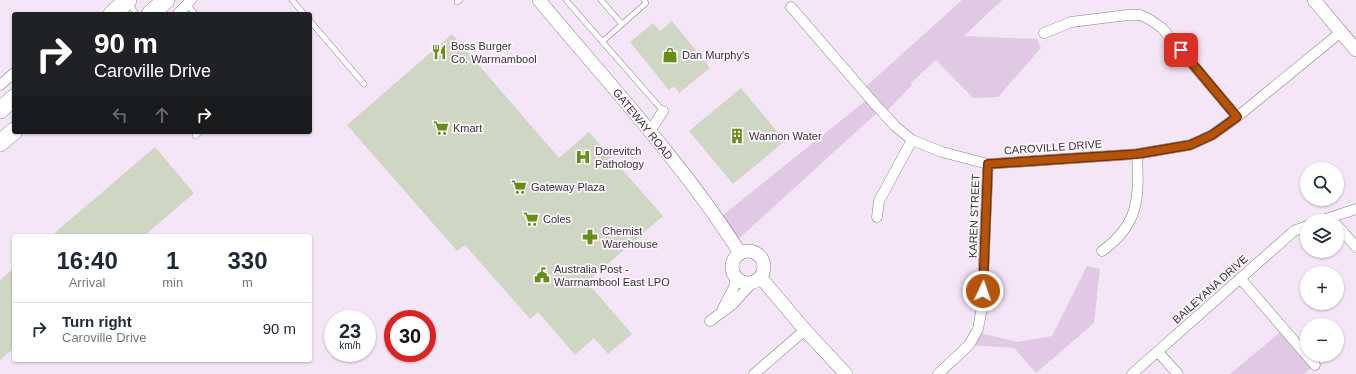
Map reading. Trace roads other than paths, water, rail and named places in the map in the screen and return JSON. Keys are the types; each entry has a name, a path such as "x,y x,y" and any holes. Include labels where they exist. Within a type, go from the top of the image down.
{"highway":[{"path":"114,12 128,0"},
{"path":"152,12 166,0"},
{"path":"0,110 12,100"},
{"path":"0,143 12,133"}],"street":[{"name":"GATEWAY ROAD","path":"540,0 650,131 719,220 740,253"},
{"path":"1314,0 1356,50"},
{"path":"180,12 189,2"},
{"name":"CAROVILLE DRIVE","path":"791,7 873,102 895,126 912,140 942,152 988,164 1137,154 1190,145 1212,135 1237,117 1341,32"},
{"path":"1044,33 1071,22 1128,15 1140,15 1162,28 1237,117"},
{"path":"0,85 12,75"},
{"path":"641,120 663,111"},
{"path":"650,131 663,111"},
{"path":"877,217 879,201 912,140"},
{"path":"1102,250 1116,241 1129,224 1135,208 1138,184 1137,154"},
{"name":"KAREN STREET","path":"938,374 969,345 978,329 982,307 988,164"},
{"path":"1344,216 1356,209"},
{"name":"BAILEYANA DRIVE","path":"1132,374 1294,231 1300,229"},
{"path":"1344,233 1356,247"},
{"path":"710,321 733,304 756,281 765,270 761,257 754,252 740,253 733,262 732,270 736,278 742,283 756,281"},
{"path":"720,314 734,287 736,278"},
{"path":"1240,278 1315,365"},
{"path":"756,281 846,374"},
{"path":"754,374 805,330"},
{"path":"1158,352 1178,374"}],"lane":[{"path":"128,0 135,12"},
{"path":"300,0 294,2 302,12"},
{"path":"566,0 663,111"},
{"path":"601,0 622,24"},
{"path":"602,41 646,3 644,0"},
{"path":"189,2 194,12"},
{"path":"312,23 364,84"}],"place":[{"name":"Boss Burger Co. Warrnambool","path":"439,52"},
{"name":"Dan Murphy's","path":"670,55"},
{"name":"Kmart","path":"441,128"},
{"name":"Wannon Water","path":"737,136"},
{"name":"Dorevitch Pathology","path":"583,157"},
{"name":"Gateway Plaza","path":"519,187"},
{"name":"Coles","path":"531,219"},
{"name":"Chemist Warehouse","path":"590,237"},
{"name":"Australia Post - Warrnambool East LPO","path":"542,275"}]}
